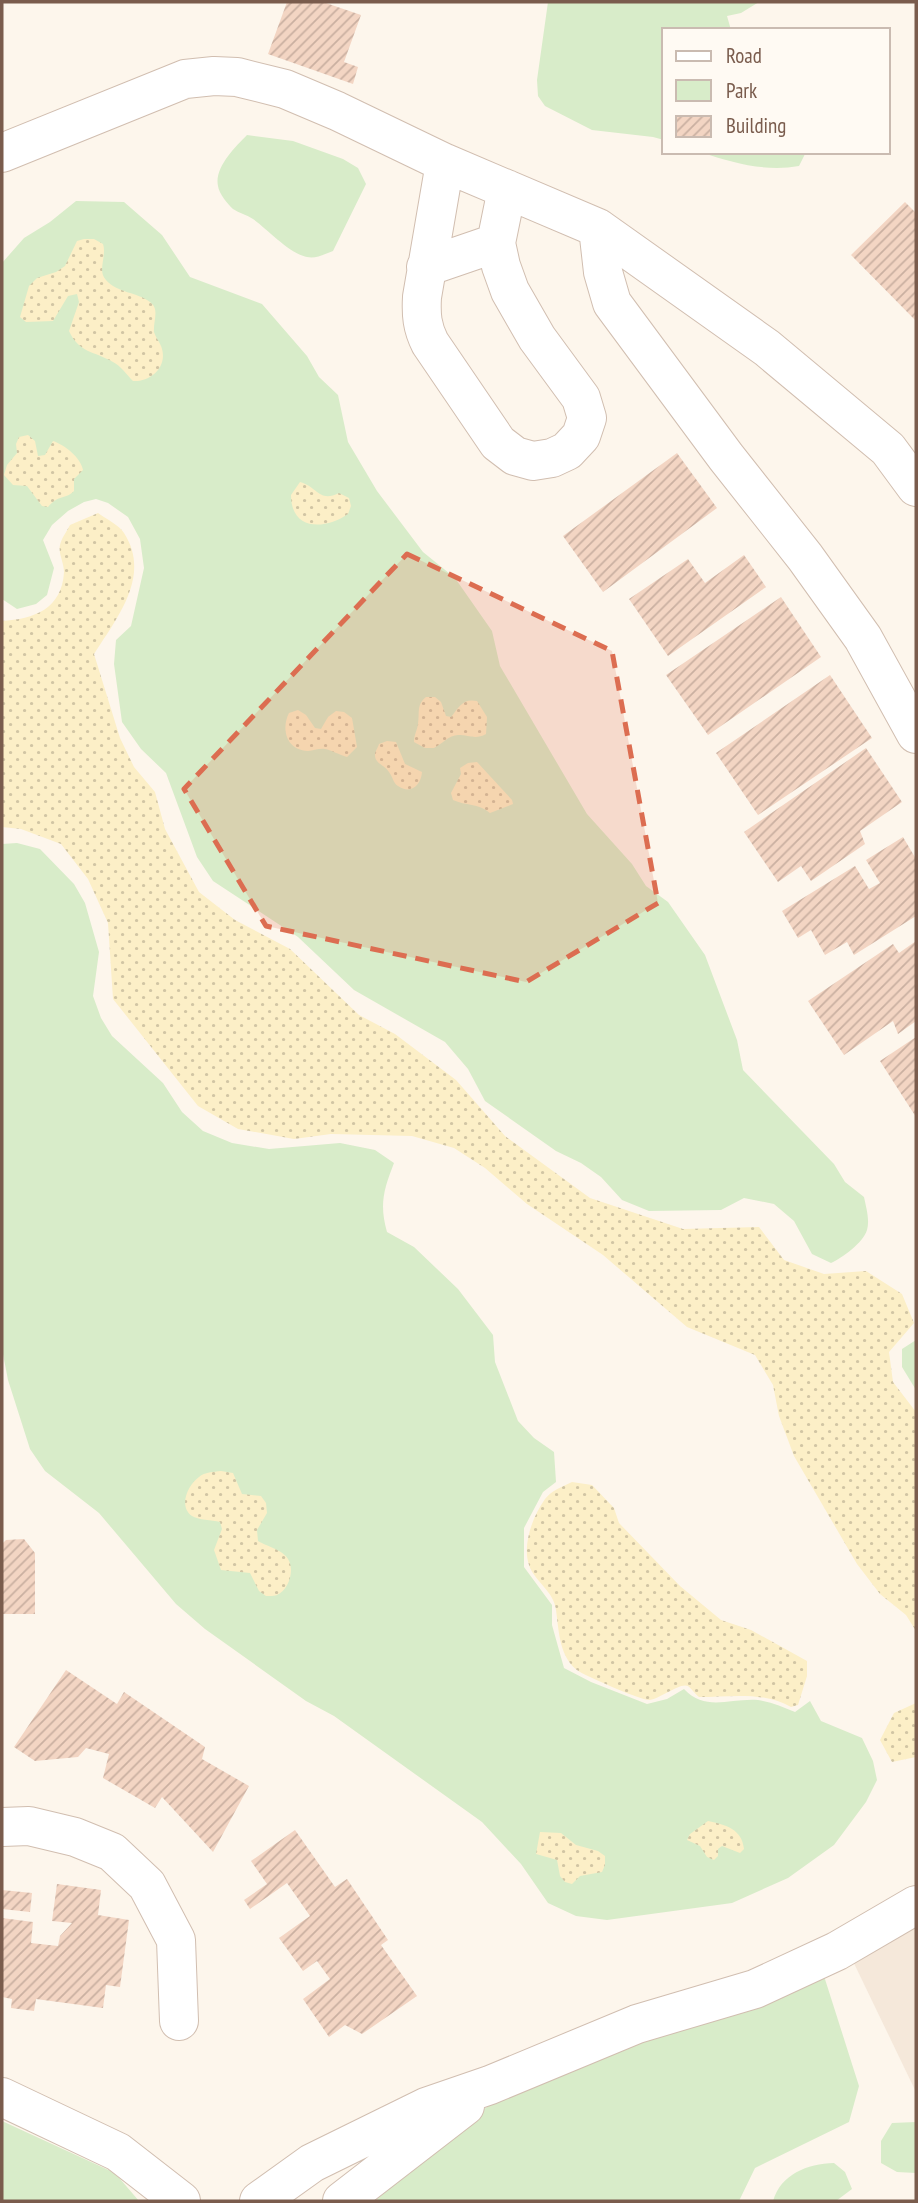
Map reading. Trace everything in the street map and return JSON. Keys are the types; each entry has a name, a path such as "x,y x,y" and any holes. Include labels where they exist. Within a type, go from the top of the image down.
{"street":[{"path":"2,153 177,82 214,76 255,80 285,89 445,163 598,228 902,441 916,486"},
{"path":"445,163 426,267 421,320 430,342 498,443 515,456 533,460 552,458 567,451 582,436 587,418 581,398 537,338 510,292 500,266 496,243 507,189"},
{"path":"598,228 603,272 612,303 726,457 805,557 863,638 916,734"},
{"path":"426,267 496,243"},
{"path":"2,1827 29,1826 75,1837 112,1852 147,1885 176,1940 179,2021"},
{"path":"259,2201 324,2157 426,2107 490,2085 637,2024 755,1989 837,1951 916,1905"},
{"path":"342,2201 490,2085"},
{"path":"2,2097 118,2152 181,2201"}],"highlighted area":[{"path":"407,554 612,651 658,903 526,982 266,926 184,789"}],"shaded area":[{"path":"916,1911 916,2092 849,1953"}],"green space":[{"path":"548,2 759,2 741,13 727,16 730,28 662,28 662,139 592,130 545,106 538,96 537,80"},
{"path":"247,135 293,141 343,159 358,168 366,184 333,251 314,257 300,255 253,219 233,209 224,199 218,186 219,172 226,158"},
{"path":"708,154 805,154 799,166 787,168 737,163"},
{"path":"76,201 124,202 162,235 190,277 262,304 307,356 319,377 338,395 348,442 377,491 423,552 455,578 492,631 500,666 587,814 632,864 646,886 668,902 705,955 737,1040 743,1070 834,1164 845,1182 864,1197 867,1230 857,1245 846,1254 831,1263 812,1254 794,1221 774,1204 744,1198 721,1210 649,1211 622,1200 601,1177 581,1163 556,1151 485,1101 468,1069 445,1042 354,990 298,937 213,881 197,857 166,773 141,749 122,722 114,664 116,640 131,626 144,568 140,539 128,517 108,503 96,499 68,511 52,525 43,540 54,568 47,595 36,604 17,609 2,599 2,263 24,238"},
{"path":"17,843 40,849 74,884 85,903 99,952 93,996 101,1018 112,1036 163,1083 182,1112 203,1131 232,1143 269,1149 340,1143 375,1150 394,1163 384,1197 383,1213 387,1232 414,1247 458,1289 493,1335 495,1362 518,1421 534,1438 554,1452 556,1482 543,1492 524,1528 524,1567 552,1605 552,1625 564,1668 591,1682 647,1704 667,1699 684,1689 692,1696 709,1702 758,1700 795,1712 810,1701 821,1721 862,1738 873,1761 877,1780 866,1802 834,1845 788,1878 732,1903 607,1920 576,1916 548,1903 521,1864 482,1822 334,1716 306,1701 205,1629 176,1604 99,1513 45,1471 30,1449 8,1380 2,1349 2,844"},
{"path":"916,1340 916,1390 902,1367 902,1349"},
{"path":"824,1976 859,2086 849,2122 755,2168 739,2201 375,2201 456,2128 524,2082"},
{"path":"2,2121 115,2173 139,2201 2,2201"},
{"path":"916,2122 916,2173 897,2172 881,2163 881,2141 892,2123"},
{"path":"834,2163 845,2172 852,2189 836,2201 773,2201 782,2184 796,2172"}],"sand":[{"path":"94,239 103,244 102,272 106,280 116,288 145,299 155,308 154,332 161,346 163,360 157,371 146,379 133,381 116,364 77,344 69,331 79,302 77,294 68,296 53,321 26,322 20,317 29,286 37,278 65,266 77,241"},
{"path":"28,435 35,441 38,456 45,455 53,441 72,452 83,470 74,479 74,491 55,500 48,507 42,506 27,486 13,485 4,475 7,465 17,453 16,444 19,437"},
{"path":"300,482 323,495 332,496 339,493 349,498 351,506 348,514 320,525 303,521 293,507 291,495"},
{"path":"98,513 124,533 132,549 134,565 133,581 121,612 94,654 120,738 134,767 155,792 165,829 199,892 235,920 290,949 359,1015 395,1034 456,1080 505,1136 590,1198 683,1229 759,1227 784,1260 824,1274 866,1271 902,1294 914,1323 889,1352 893,1382 916,1412 916,1631 906,1615 880,1594 857,1564 794,1456 779,1416 773,1385 755,1355 687,1327 603,1255 527,1204 485,1168 454,1148 412,1136 331,1134 294,1139 238,1129 198,1106 113,999 108,923 88,879 61,844 21,829 2,827 2,621 25,618 44,610 52,603 62,585 64,572 60,548 63,538 70,525"},
{"path":"426,697 435,697 441,702 446,716 451,717 465,702 477,701 487,717 486,734 475,737 455,735 434,748 425,748 414,742 420,706"},
{"path":"298,710 306,715 315,728 321,729 328,717 336,711 344,712 352,718 357,747 347,757 325,749 308,751 295,747 287,738 286,726 289,713"},
{"path":"396,742 405,764 422,772 420,781 411,789 398,786 375,758 379,744"},
{"path":"477,762 513,804 490,813 453,800 451,793 461,774 460,768"},
{"path":"221,1471 233,1473 242,1494 261,1496 266,1503 267,1513 257,1530 258,1541 282,1553 288,1559 291,1569 288,1584 276,1595 266,1596 259,1591 250,1573 221,1570 214,1550 222,1529 220,1522 198,1518 188,1512 185,1501 191,1485 204,1474"},
{"path":"572,1482 592,1485 614,1508 619,1523 680,1586 721,1620 751,1630 807,1661 807,1676 798,1705 791,1707 758,1697 699,1697 684,1685 649,1700 603,1683 573,1666 561,1644 554,1603 532,1571 527,1557 533,1522 545,1499"},
{"path":"916,1703 916,1757 892,1762 880,1740 894,1713"},
{"path":"708,1821 727,1826 736,1832 744,1849 740,1853 722,1846 714,1860 707,1857 700,1846 687,1840 690,1834"},
{"path":"540,1832 561,1833 576,1845 598,1851 605,1856 602,1872 580,1876 572,1884 565,1882 560,1876 557,1860 536,1854"}],"building":[{"path":"287,2 323,2 361,15 344,62 358,67 353,84 268,54"},
{"path":"905,202 916,213 916,321 851,255"},
{"path":"677,453 717,508 603,592 563,536"},
{"path":"744,555 766,587 668,656 629,599 688,559 705,583"},
{"path":"781,597 821,657 708,735 666,675"},
{"path":"830,675 872,738 758,815 716,753"},
{"path":"866,748 902,802 860,831 865,844 811,881 801,866 778,882 744,832"},
{"path":"903,837 916,859 916,916 854,955 847,942 825,955 811,930 798,938 782,911 855,866 869,889 880,883 866,860"},
{"path":"916,941 916,1021 898,1034 893,1021 844,1055 808,1001 893,944 899,953"},
{"path":"916,1037 916,1117 880,1061"},
{"path":"24,1539 35,1553 35,1614 2,1614 2,1544 6,1540"},
{"path":"66,1670 117,1704 124,1692 205,1747 202,1759 249,1786 213,1852 162,1797 155,1808 103,1778 109,1754 86,1748 78,1757 35,1761 14,1747"},
{"path":"295,1830 335,1887 347,1879 388,1940 381,1945 417,1996 362,2034 345,2025 329,2037 303,1999 330,1979 317,1961 303,1971 279,1938 310,1916 287,1883 250,1909 244,1900 267,1884 251,1861"},
{"path":"57,1884 101,1890 98,1915 129,1920 120,1987 106,1985 103,2008 36,1999 34,2011 11,2008 12,1999 2,1997 2,1918 33,1922 31,1943 58,1946 60,1936 72,1923 52,1921"},
{"path":"2,1890 32,1893 30,1912 2,1909"}]}
